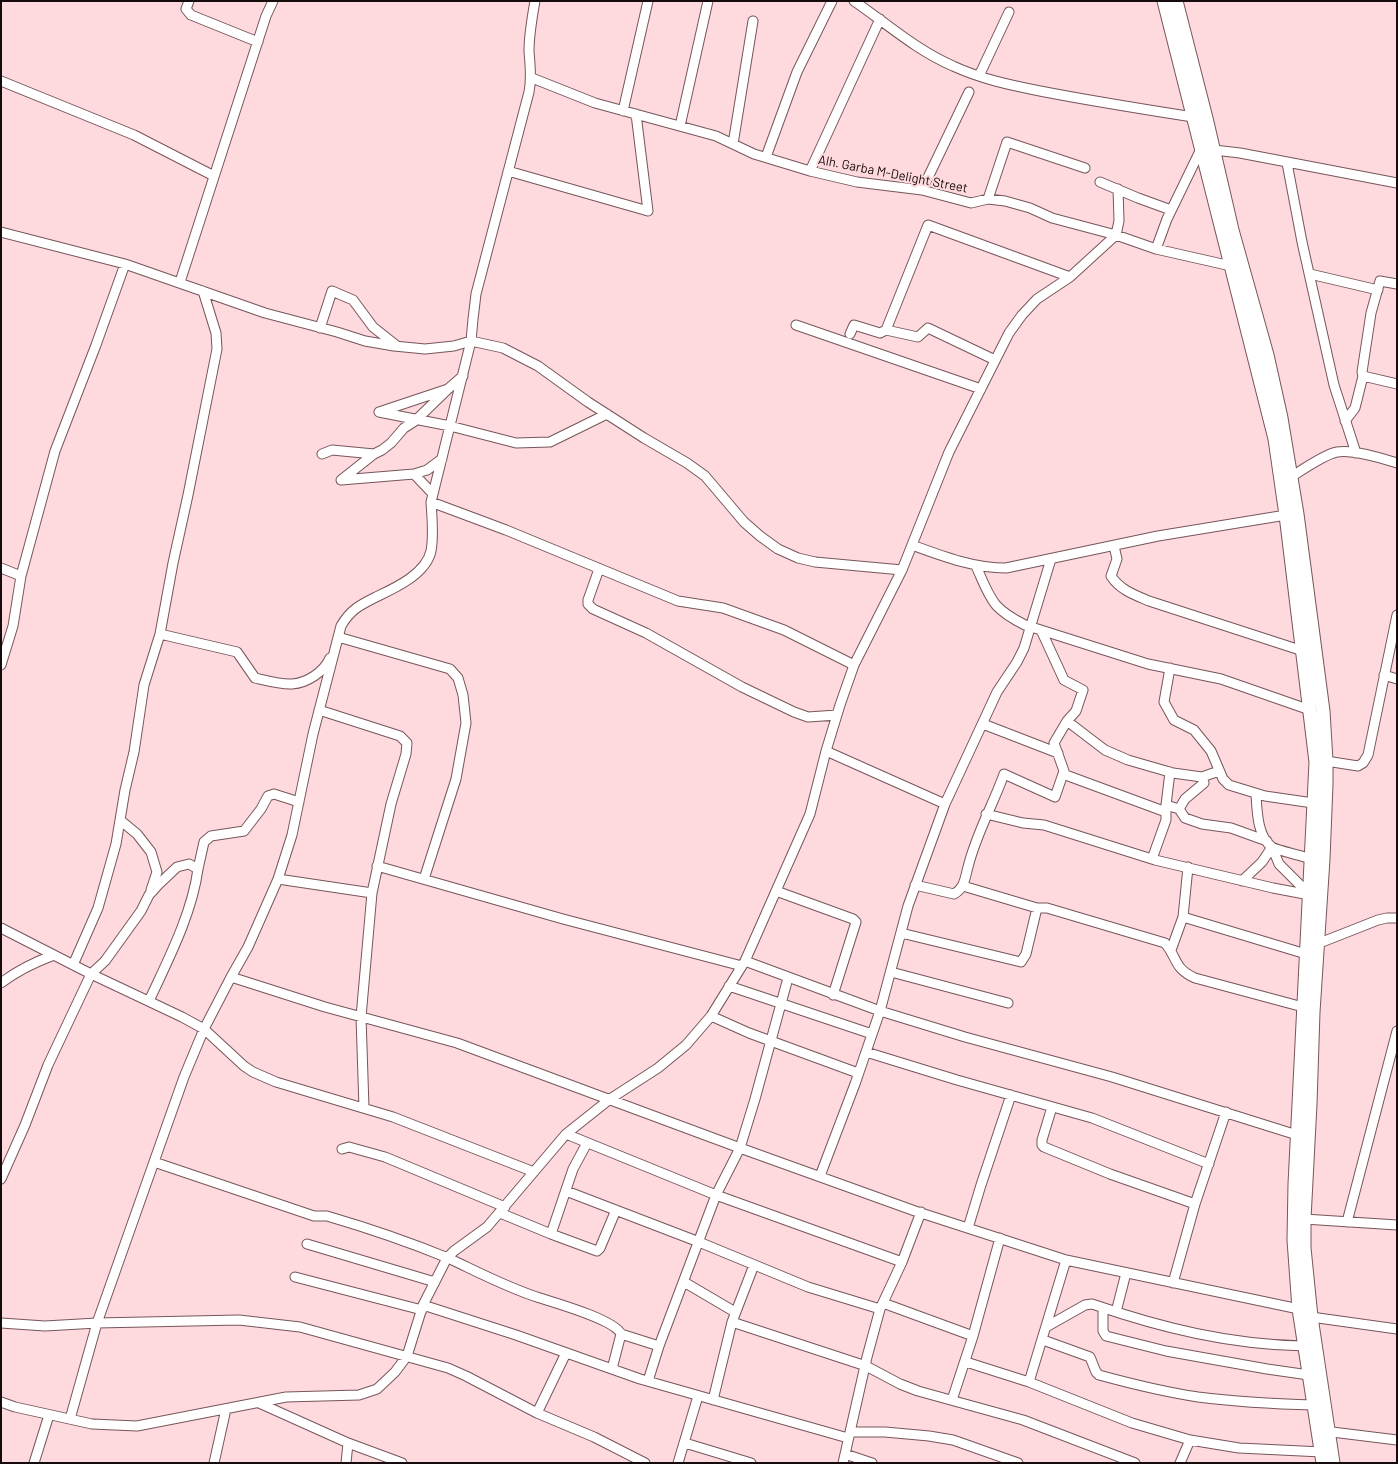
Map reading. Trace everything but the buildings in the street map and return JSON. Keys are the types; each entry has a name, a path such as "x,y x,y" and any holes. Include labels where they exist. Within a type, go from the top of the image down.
{"main road":[{"path":"1164,1 1193,117 1209,148 1268,362 1281,418 1291,477 1323,711 1326,761 1323,860 1317,944 1304,1219 1304,1248 1323,1431 1322,1458"},
{"path":"1176,1 1209,148 1231,266 1275,439 1286,515 1316,762 1297,1135 1294,1240 1299,1309 1314,1405 1333,1463"}],"street":[{"path":"189,1 186,9 191,16 258,42"},
{"path":"180,282 266,16 273,1"},
{"path":"160,634 237,652 255,678 292,684 314,676 326,666 347,616 359,605 394,588 415,574 425,564 431,552 433,531 432,498 472,341 476,294 532,78 529,51 530,30 535,1"},
{"path":"623,111 648,1"},
{"path":"680,126 708,1"},
{"path":"766,157 797,72 832,1"},
{"path":"854,1 917,47 952,66 988,80 1095,102 1193,117"},
{"path":"979,76 1009,12"},
{"path":"810,171 880,19"},
{"path":"733,144 753,21"},
{"name":"Alh. Garba M-Delight Street","path":"532,78 595,103 716,136 766,157 810,171 856,182 922,190 971,203 988,199 1016,204 1052,218 1116,235 1156,249 1231,266"},
{"path":"1,81 134,135 214,176"},
{"path":"922,190 969,92"},
{"path":"508,171 648,211 636,114"},
{"path":"988,199 1007,142 1085,168"},
{"path":"1156,249 1171,210 1209,148 1397,183"},
{"path":"1287,163 1291,188 1334,385 1356,453"},
{"path":"1100,182 1171,210"},
{"path":"1,1402 15,1407 92,1424 137,1426 286,1398 359,1395 377,1389 395,1372 407,1356 423,1308 447,1258 454,1251 487,1227 566,1134 610,1099 658,1068 686,1045 710,1016 743,964 810,814 826,751 854,665 902,570 950,452 1009,333 1022,315 1037,299 1070,277 1116,235 1119,221 1118,189"},
{"path":"886,330 928,226 1070,277"},
{"path":"1,232 125,264 203,290 265,313 365,341 397,346 425,348 454,346 472,341 494,345 513,352 538,366 607,414 687,463 705,476 744,522 778,549 798,558 815,562 902,570"},
{"path":"1,665 12,626 21,576 55,451 96,345 125,264"},
{"path":"1310,274 1378,290"},
{"path":"1345,420 1355,408 1363,376 1362,372 1371,313 1380,281 1397,284"},
{"path":"73,965 98,908 110,866 134,752 144,685 160,634 217,349 216,333 203,290"},
{"path":"320,328 332,291 353,300 373,327 397,346"},
{"path":"796,325 981,389"},
{"path":"850,334 854,325 880,333 886,330 918,337 928,328 995,360"},
{"path":"442,459 427,470 414,474 341,480 374,454 382,450 404,428 417,419 463,376"},
{"path":"1363,376 1397,384"},
{"path":"448,389 379,412 450,426 516,443 550,442 607,414"},
{"path":"322,454 332,450 374,454"},
{"path":"1291,477 1315,462 1336,452 1356,453 1397,463"},
{"path":"414,474 432,498 678,601 722,608 784,630 854,665"},
{"path":"912,545 976,566 1006,568 1158,536 1286,515"},
{"path":"1114,546 1117,559 1112,576 1114,580 1126,590 1149,601 1303,651"},
{"path":"820,1176 880,1011 915,885 945,804 997,692 1017,662 1024,648 1051,559"},
{"path":"976,566 985,587 996,605 1010,617 1030,626 1148,664 1221,679 1310,710"},
{"path":"1,568 21,576"},
{"path":"600,569 588,600 588,604 593,609 646,633 742,687 794,712 808,717 837,715"},
{"path":"1326,761 1358,766 1363,763 1368,755 1397,615"},
{"path":"915,885 954,894 959,891 963,886 970,858 986,814 1004,774 1055,797 1064,771 1054,743 1067,721 1076,711 1083,690 1064,680 1041,630"},
{"path":"70,1419 97,1323 184,1077 204,1029 248,947 278,879 292,835 313,734 338,637"},
{"path":"338,637 450,669 458,678 463,695 466,723 465,730 456,779 424,879"},
{"path":"1170,668 1164,702 1174,720 1194,730 1211,752 1223,779 1229,785 1265,796 1313,803"},
{"path":"1384,675 1397,679"},
{"path":"319,710 400,736 407,743 406,754 391,804 372,893 362,1017 364,1108"},
{"path":"1067,721 1105,750 1128,760 1170,772 1202,777 1219,771"},
{"path":"983,724 1058,754"},
{"path":"826,751 945,804"},
{"path":"1152,859 1166,820 1170,772"},
{"path":"1063,774 1166,809 1179,809"},
{"path":"1179,809 1184,799 1204,783 1202,777"},
{"path":"149,1001 178,936 196,883 204,842 211,836 244,830 261,809 268,796 274,794 299,802"},
{"path":"1256,794 1257,817 1264,837 1279,864 1310,896"},
{"path":"1179,809 1185,818 1202,824 1231,828 1311,859"},
{"path":"986,814 1023,823 1044,825 1152,859 1310,896"},
{"path":"1,1179 25,1125 48,1065 91,974 105,961 141,911 149,895 157,872 151,852 137,834 120,820"},
{"path":"1242,881 1262,862 1269,844"},
{"path":"149,895 177,867 189,864 198,868"},
{"path":"377,866 563,919 743,964 788,978 880,1011 965,1037 1112,1077 1297,1135"},
{"path":"1172,950 1183,917 1188,867"},
{"path":"278,879 372,893"},
{"path":"963,886 1036,908 1047,908 1165,943 1172,950 1176,962 1185,973 1194,978 1303,1007"},
{"path":"776,891 853,919 856,922 833,995"},
{"path":"901,933 1021,962 1026,954 1036,908"},
{"path":"1183,917 1306,954"},
{"path":"1317,944 1378,920 1397,918"},
{"path":"1,928 91,974 182,1016 204,1029 244,1066 253,1072 276,1082 393,1117 534,1172"},
{"path":"1,983 18,971 54,955"},
{"path":"890,972 1008,1003"},
{"path":"231,977 362,1017 457,1043 740,1148 968,1228 1066,1260 1299,1309"},
{"path":"648,1381 659,1346 716,1195 740,1148 788,978"},
{"path":"729,986 872,1034"},
{"path":"710,1016 749,1033 858,1073"},
{"path":"1347,1222 1397,1031"},
{"path":"866,1052 957,1080 1092,1118 1209,1164"},
{"path":"968,1228 1011,1095"},
{"path":"1052,1107 1042,1140 1042,1145 1044,1147 1110,1174 1195,1204"},
{"path":"1173,1283 1195,1204 1226,1112"},
{"path":"566,1134 716,1195 902,1262"},
{"path":"551,1234 573,1169 587,1143"},
{"path":"342,1149 349,1148 385,1157 551,1234 597,1251 600,1248 616,1210"},
{"path":"154,1162 314,1216 327,1216 402,1241 447,1258 522,1292 605,1322 614,1326 622,1334 659,1346"},
{"path":"566,1192 699,1242 808,1287 882,1306 973,1336"},
{"path":"872,1463 844,1459 882,1306 922,1212"},
{"path":"1304,1219 1397,1225"},
{"path":"952,1400 966,1362 1000,1238"},
{"path":"307,1244 435,1282"},
{"path":"1029,1382 1066,1260"},
{"path":"713,1400 735,1312 754,1265"},
{"path":"1116,1312 1126,1273"},
{"path":"295,1277 423,1308 698,1396 849,1435 885,1432 929,1436 953,1440 1018,1463"},
{"path":"684,1282 735,1312"},
{"path":"1046,1328 1085,1305 1092,1304 1166,1327 1204,1336 1272,1346 1305,1346"},
{"path":"1103,1308 1103,1331 1106,1336 1166,1351 1309,1375"},
{"path":"1311,1317 1397,1329"},
{"path":"1,1323 45,1326 97,1323 239,1320 300,1327 448,1368 538,1413 594,1437 645,1463"},
{"path":"732,1322 866,1366 900,1384 918,1391 1023,1420 1135,1463"},
{"path":"612,1369 622,1334"},
{"path":"1042,1340 1090,1357 1096,1372 1100,1375 1138,1385 1205,1398 1266,1404 1314,1405"},
{"path":"538,1413 566,1353"},
{"path":"966,1362 1029,1382 1127,1421 1190,1440 1239,1448 1322,1458"},
{"path":"678,1463 698,1396"},
{"path":"259,1403 348,1443 402,1463"},
{"path":"214,1463 226,1409"},
{"path":"34,1463 49,1415"},
{"path":"1323,1431 1397,1440"},
{"path":"1180,1463 1190,1440"},
{"path":"346,1463 348,1443"},
{"path":"685,1443 734,1460 751,1463"}]}
